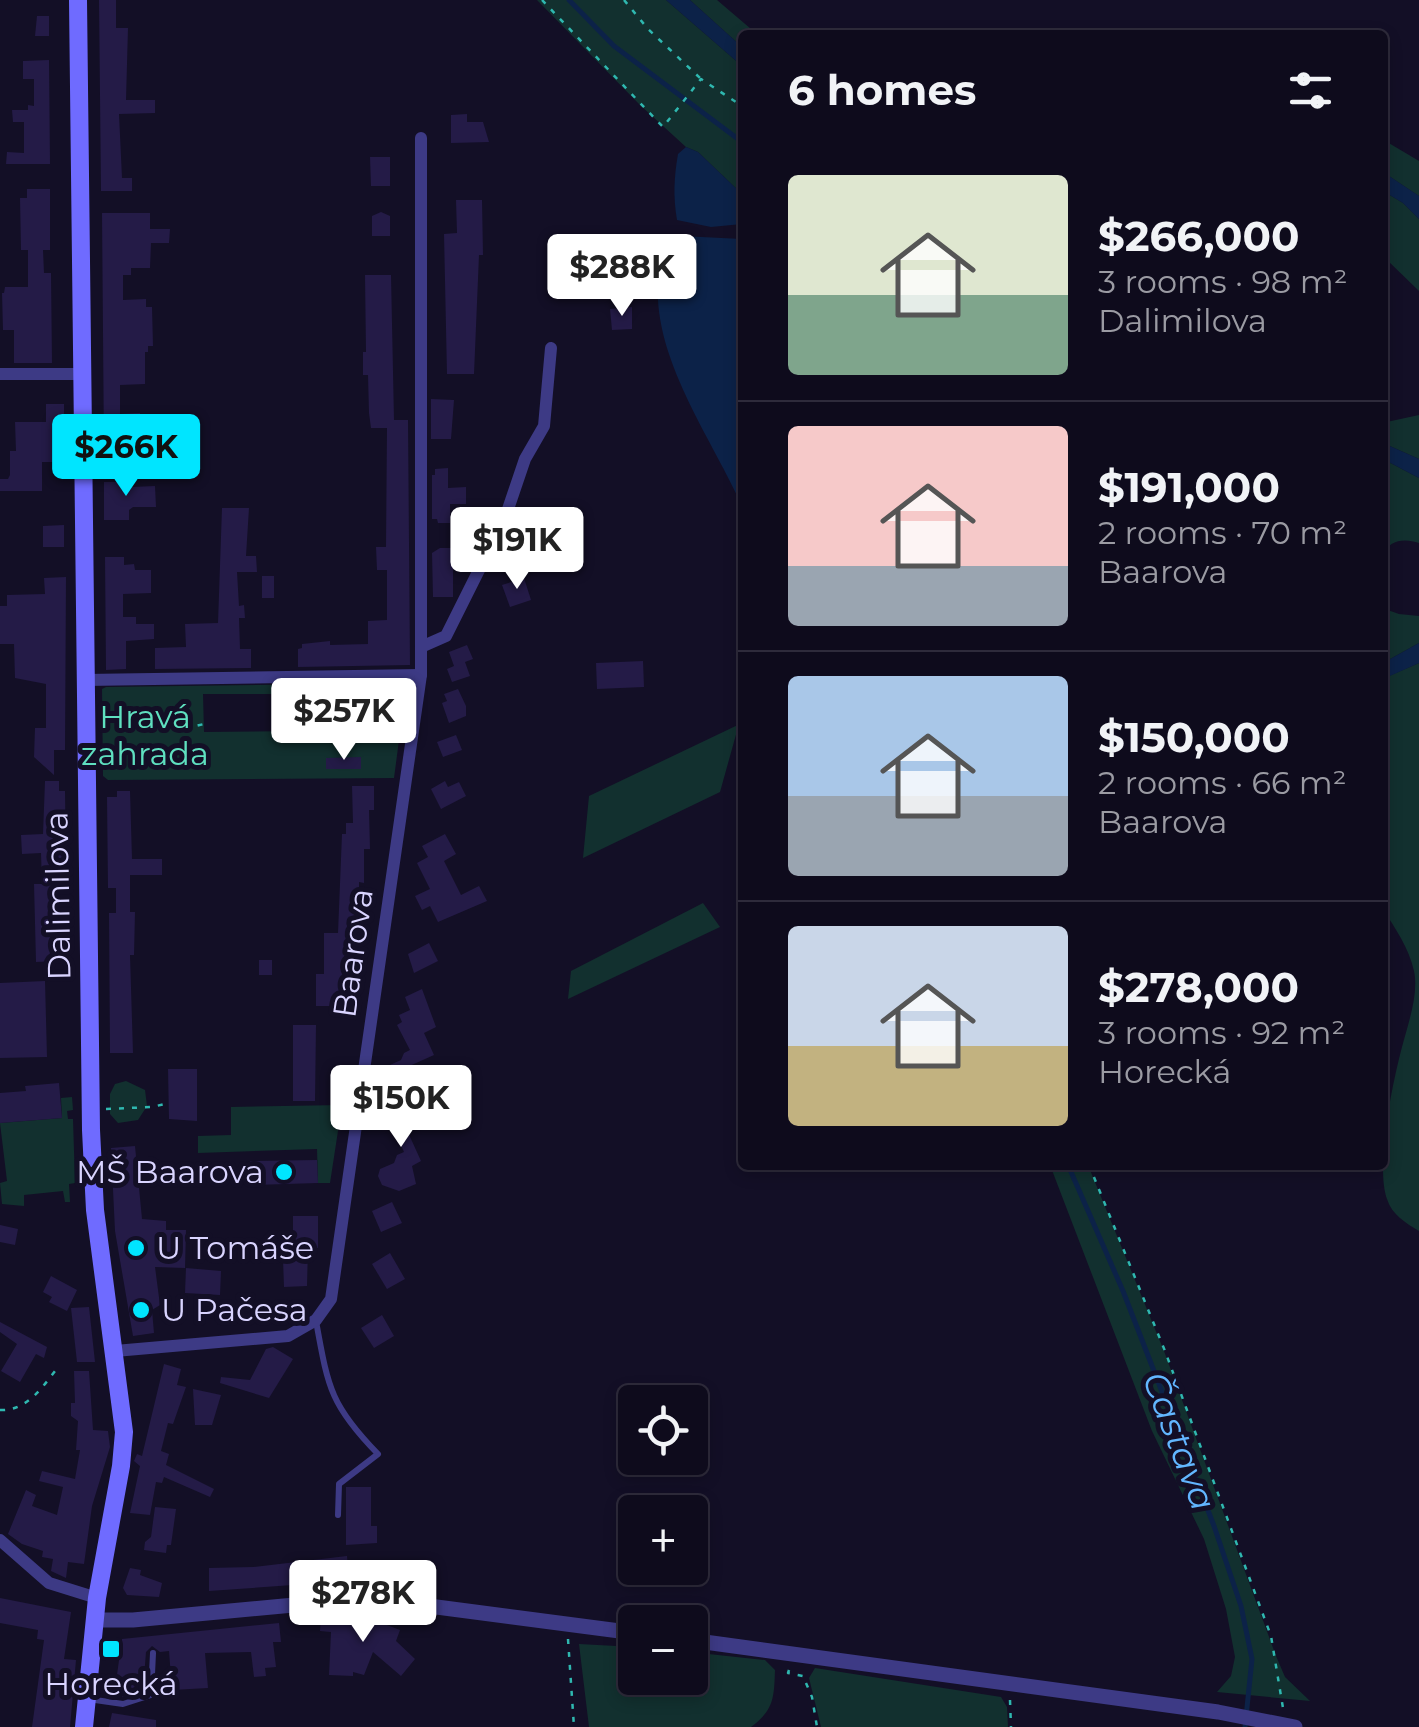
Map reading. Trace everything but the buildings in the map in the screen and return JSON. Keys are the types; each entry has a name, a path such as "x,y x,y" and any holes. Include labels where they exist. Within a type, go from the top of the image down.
{"main road":[{"name":"Dalimilova","path":"78,0 90,1109 95,1210 124,1448 97,1598 84,1727"}],"street":[{"name":"Baarova","path":"316,1320 332,1299 338,1271 354,1133 421,675 421,138"},
{"path":"421,647 446,636 505,518 526,460 544,426 551,348"},
{"path":"0,374 81,374"},
{"path":"85,680 421,675"},
{"path":"115,1351 288,1336 316,1320"},
{"path":"0,1540 49,1583 97,1598"},
{"path":"94,1620 368,1598 618,1630"},
{"path":"708,1643 1285,1724"}],"lane":[{"path":"316,1320 334,1399 346,1422 378,1454 338,1484 338,1515"},
{"path":"87,1699 123,1704 151,1695 152,1652"}],"path":[{"path":"542,0 663,128 701,79"},
{"path":"624,0 678,61 738,103"},
{"path":"288,722 290,711 322,677"},
{"path":"140,713 163,713 170,725 179,729 208,724"},
{"path":"90,1109 152,1108 169,1103"},
{"path":"1092,1170 1166,1350 1271,1636 1285,1724"},
{"path":"0,1410 13,1410 38,1394 59,1366"},
{"path":"573,1624 574,1727"},
{"path":"790,1654 788,1673 803,1676 812,1697 817,1727"},
{"path":"1009,1683 1012,1727"}],"green space":[{"path":"537,0 666,0 738,63 738,190 640,105"},
{"path":"690,0 717,0 752,30 738,30 738,43"},
{"path":"1388,143 1419,161 1419,196 1388,175"},
{"path":"1388,194 1419,219 1419,291 1388,261"},
{"path":"1419,415 1419,459 1388,445 1388,422"},
{"path":"1388,462 1419,478 1419,543 1397,542 1389,547"},
{"path":"1388,610 1419,616 1419,643 1388,660"},
{"path":"1419,663 1419,1231 1392,1210 1384,1184 1383,1170 1388,1170 1388,1117 1415,989 1412,963 1388,917 1388,676"},
{"name":"Hravá zahrada","path":"392,683 402,687 405,695 394,778 108,780 103,776 102,689","holes":["203,694 303,694 303,731 204,732"]},
{"path":"738,725 720,792 583,858 589,796"},
{"path":"703,903 720,927 568,999 571,971"},
{"path":"126,1081 145,1090 147,1106 138,1120 118,1123 110,1114 110,1094 115,1084"},
{"path":"72,1097 73,1110 67,1111 68,1119 73,1119 75,1183 69,1184 70,1202 65,1202 63,1191 24,1195 24,1206 2,1204 0,1183 7,1181 0,1123 62,1118 61,1098"},
{"path":"342,1105 330,1183 318,1183 317,1149 198,1153 198,1136 231,1135 231,1107"},
{"path":"1052,1170 1090,1170 1164,1351 1276,1656 1285,1677 1310,1701 1217,1692 1231,1676 1235,1657 1226,1609 1204,1539 1152,1431"},
{"path":"579,1644 618,1646 618,1695 708,1695 708,1654 765,1660 775,1670 771,1703 751,1727 589,1727"},
{"path":"815,1668 1001,1697 1007,1707 1008,1727 821,1727 809,1678"}],"water":[{"path":"666,0 690,0 738,43 738,63"},
{"path":"686,147 698,152 738,190 738,224 711,227 677,220 678,154"},
{"path":"1388,175 1419,196 1419,219 1388,194"},
{"path":"668,239 738,239 738,498 693,411 665,343 659,273"},
{"path":"1388,445 1419,459 1419,478 1388,462"},
{"path":"1419,643 1419,663 1388,677 1388,660"}],"waterway":[{"name":"Častava","path":"569,0 614,46 738,139"},
{"name":"Častava","path":"1070,1170 1123,1291 1241,1606 1252,1659 1245,1727"}],"place":[{"name":"MŠ Baarova","path":"284,1172"},
{"name":"U Tomáše","path":"136,1248"},
{"name":"U Pačesa","path":"141,1310"},
{"name":"Horecká","path":"111,1649"}]}
